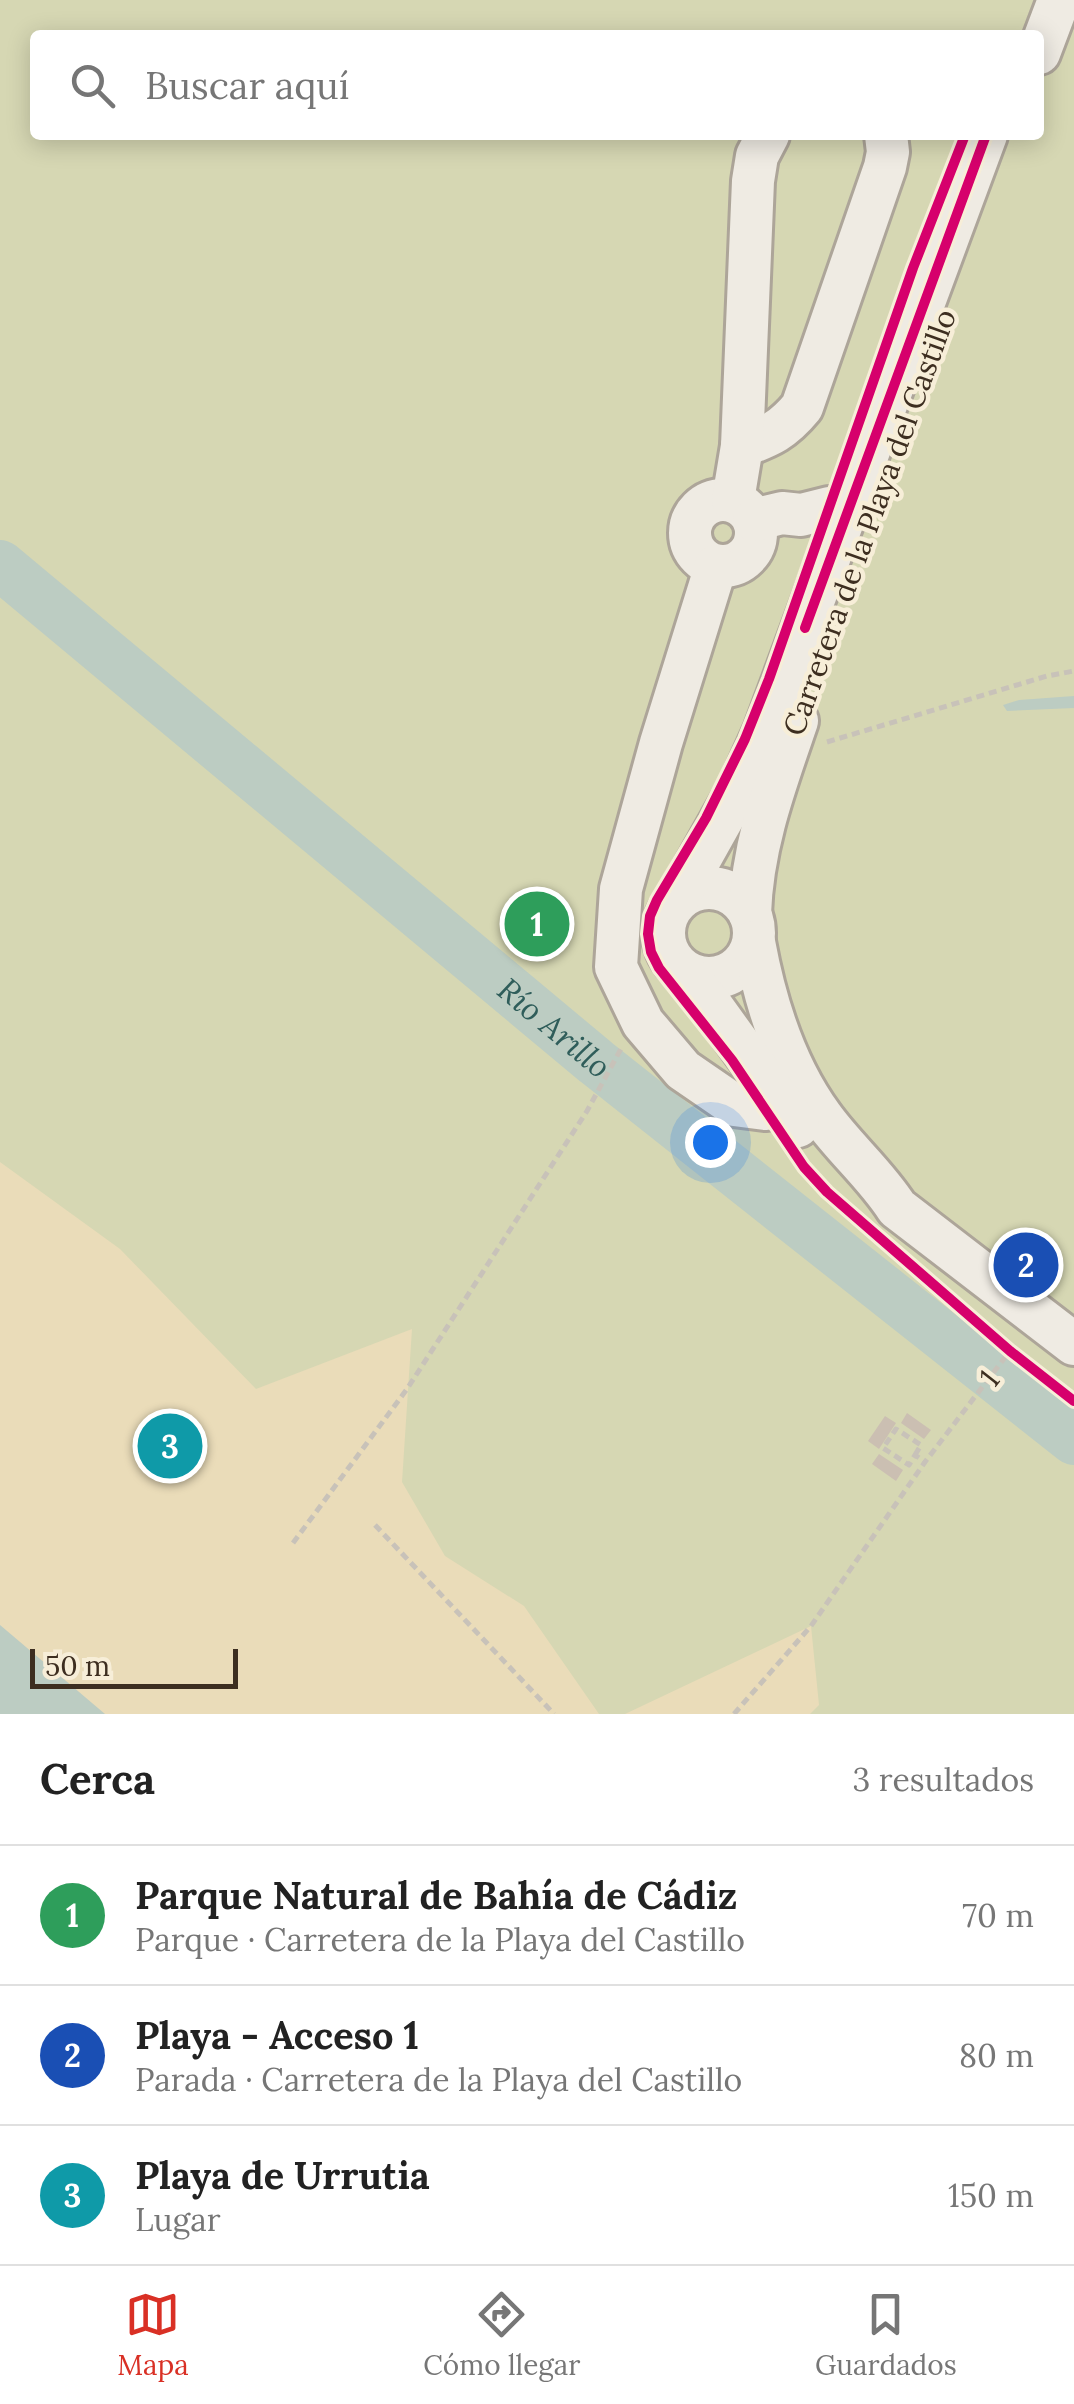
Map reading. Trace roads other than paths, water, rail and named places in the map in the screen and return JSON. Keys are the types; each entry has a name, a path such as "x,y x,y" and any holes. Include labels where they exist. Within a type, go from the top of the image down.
{"street":[{"path":"1024,30 1035,0"},
{"path":"1044,40 1059,0"},
{"path":"765,140 757,156 753,181 742,446 743,510 756,540 740,562 716,566 695,552 689,532 691,520 704,504 721,499 743,510 801,516 829,508"},
{"path":"742,446 769,437 788,424 802,407 884,166 887,140"},
{"name":"Carretera de la Playa del Castillo","path":"677,900 766,732 984,140"},
{"name":"Carretera de la Playa del Castillo","path":"1007,140 775,784 751,878 752,928 776,1027 819,1114 849,1152 881,1183 898,1208 932,1236 963,1237 994,1256 1018,1280 1026,1307 1074,1344"},
{"path":"716,566 621,889 616,967 643,1023 683,1070 734,1106 765,1110 783,1106"},
{"path":"703,888 730,893 742,902 752,928 748,956 740,967 714,979 686,974 675,965 663,939 668,911 677,900 703,888"},
{"name":"Carretera de la Playa del Castillo","path":"686,974 840,1178 866,1202 898,1208"}],"waterway":[{"name":"Río Arillo","path":"0,565 596,1062 1074,1440"}],"place":[{"name":"Parque Natural de Bahía de Cádiz","path":"537,924"},
{"name":"Playa - Acceso 1","path":"1026,1265"},
{"name":"Playa de Urrutia","path":"170,1446"}]}
